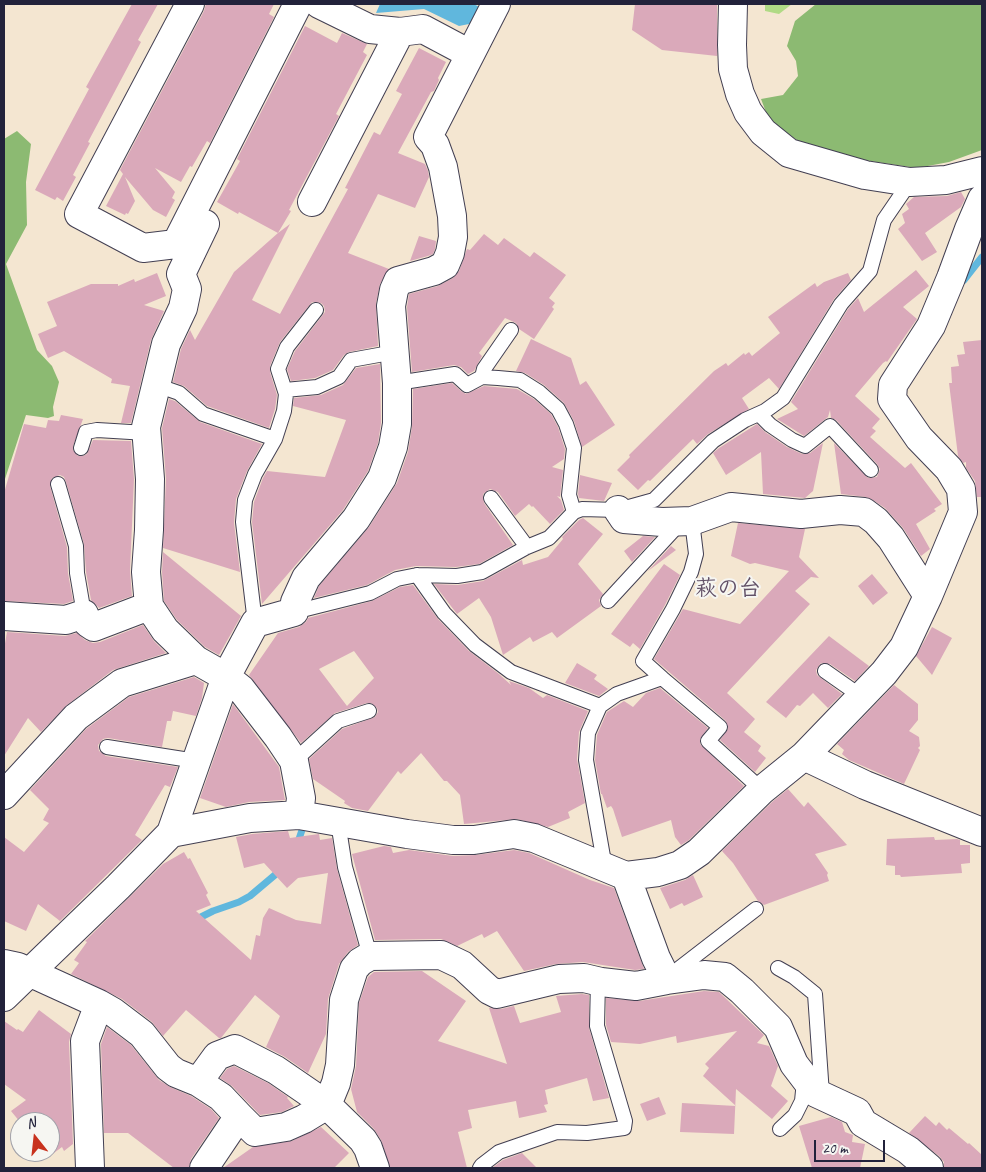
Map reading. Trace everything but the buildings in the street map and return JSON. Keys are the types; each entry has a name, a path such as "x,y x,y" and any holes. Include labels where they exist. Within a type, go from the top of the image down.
{"street":[{"path":"190,4 79,214 143,248 176,244 298,4"},
{"path":"319,4 370,29 400,32 424,29 470,54"},
{"path":"4,997 171,833 226,677 255,623 294,612 295,602 306,578 356,519 382,478 393,446 397,424 398,383 391,306 394,290 398,282 434,272 445,265 453,238 452,216 443,167 435,145 428,137 496,4"},
{"path":"733,4 733,69 740,94 748,112 763,132 789,153 865,175 910,182 946,180 982,171"},
{"path":"312,202 400,32"},
{"path":"199,198 208,219 181,274 186,289 183,308 166,344 146,427 150,479 150,530 146,572 149,606 166,630 196,660 226,677 240,689 278,737 294,761 301,798 299,816"},
{"path":"171,833 250,818 299,816 453,840 474,840 514,834 534,838 616,872 658,872 680,865 698,852 762,790 804,756 884,673 904,647 928,596 963,512 960,489 949,468 919,438 892,399 893,385 931,326 951,278 968,228 982,199"},
{"path":"618,510 624,519 662,522 687,522 731,507 801,514 840,510 864,512 876,521 891,538 928,596"},
{"path":"4,616 66,620 84,614 88,624 94,627 149,606"},
{"path":"4,795 76,717 122,683 196,660"},
{"path":"804,756 865,785 982,832"},
{"path":"616,872 667,980"},
{"path":"4,964 18,967 106,1008 142,1034 168,1067 176,1073 198,1082 220,1097 255,1132 286,1127 327,1105 336,1083 340,1066 344,1000 354,969 360,962 370,956 442,955 462,965 489,990 497,994 559,979 584,978 636,986 704,975 725,977 742,990 778,1027 794,1064 813,1087 857,1112 863,1123 908,1150 929,1168"},
{"path":"90,1163 85,1041 106,1008"},
{"path":"198,1082 217,1056 235,1049 276,1070 327,1105 363,1140 375,1168"},
{"path":"204,1168 239,1116"}],"lane":[{"path":"294,612 370,593 397,580 417,575 457,576 482,572 527,547 549,538 574,512 582,509 618,510 654,500 713,441 745,420 760,414 783,398 841,304 870,271 884,220 910,182"},
{"path":"255,623 243,522 245,500 256,474 275,439 284,411 286,394 278,369 287,347 316,310"},
{"path":"482,377 484,369 511,330"},
{"path":"285,390 317,387 339,377 351,360 395,352"},
{"path":"398,383 455,374 467,385 482,377 520,380 539,392 558,409 566,424 574,448 569,494 574,512"},
{"path":"156,385 179,393 203,414 275,439"},
{"path":"760,414 770,425 792,440 805,446 830,426 871,470"},
{"path":"81,448 86,432 97,430 147,433"},
{"path":"58,484 76,546 77,573 84,614"},
{"path":"491,498 527,547"},
{"path":"608,601 687,522 696,554 691,572 673,609 643,661 720,726 708,741 762,790"},
{"path":"417,575 444,613 475,645 511,672 600,706"},
{"path":"825,671 862,697"},
{"path":"616,872 586,760 588,733 600,706 617,694 662,678"},
{"path":"294,761 338,721 369,711"},
{"path":"107,748 196,761"},
{"path":"338,822 345,867 370,956"},
{"path":"667,980 677,970 756,909"},
{"path":"778,968 794,977 815,994 813,1087 795,1114 780,1129"},
{"path":"480,1168 499,1152 557,1132 587,1133 624,1128 624,1121 597,1026 598,981"}],"green space":[{"path":"765,4 792,4 779,14 765,11"},
{"path":"816,4 982,4 982,150 949,162 917,168 870,161 805,146 769,120 761,99 783,95 798,76 796,61 787,46 795,21"},
{"path":"17,131 31,144 26,182 27,225 6,264 37,350 52,366 59,382 53,407 54,416 48,418 26,415 4,482 4,139"}],"water":[{"path":"380,4 473,4 480,7 474,23 459,26 424,9 376,13"}],"waterway":[{"path":"964,280 982,257"},
{"path":"297,845 304,824"},
{"path":"195,920 250,896 282,869"}],"district":[{"name":"萩の台","path":"728,589"}]}
